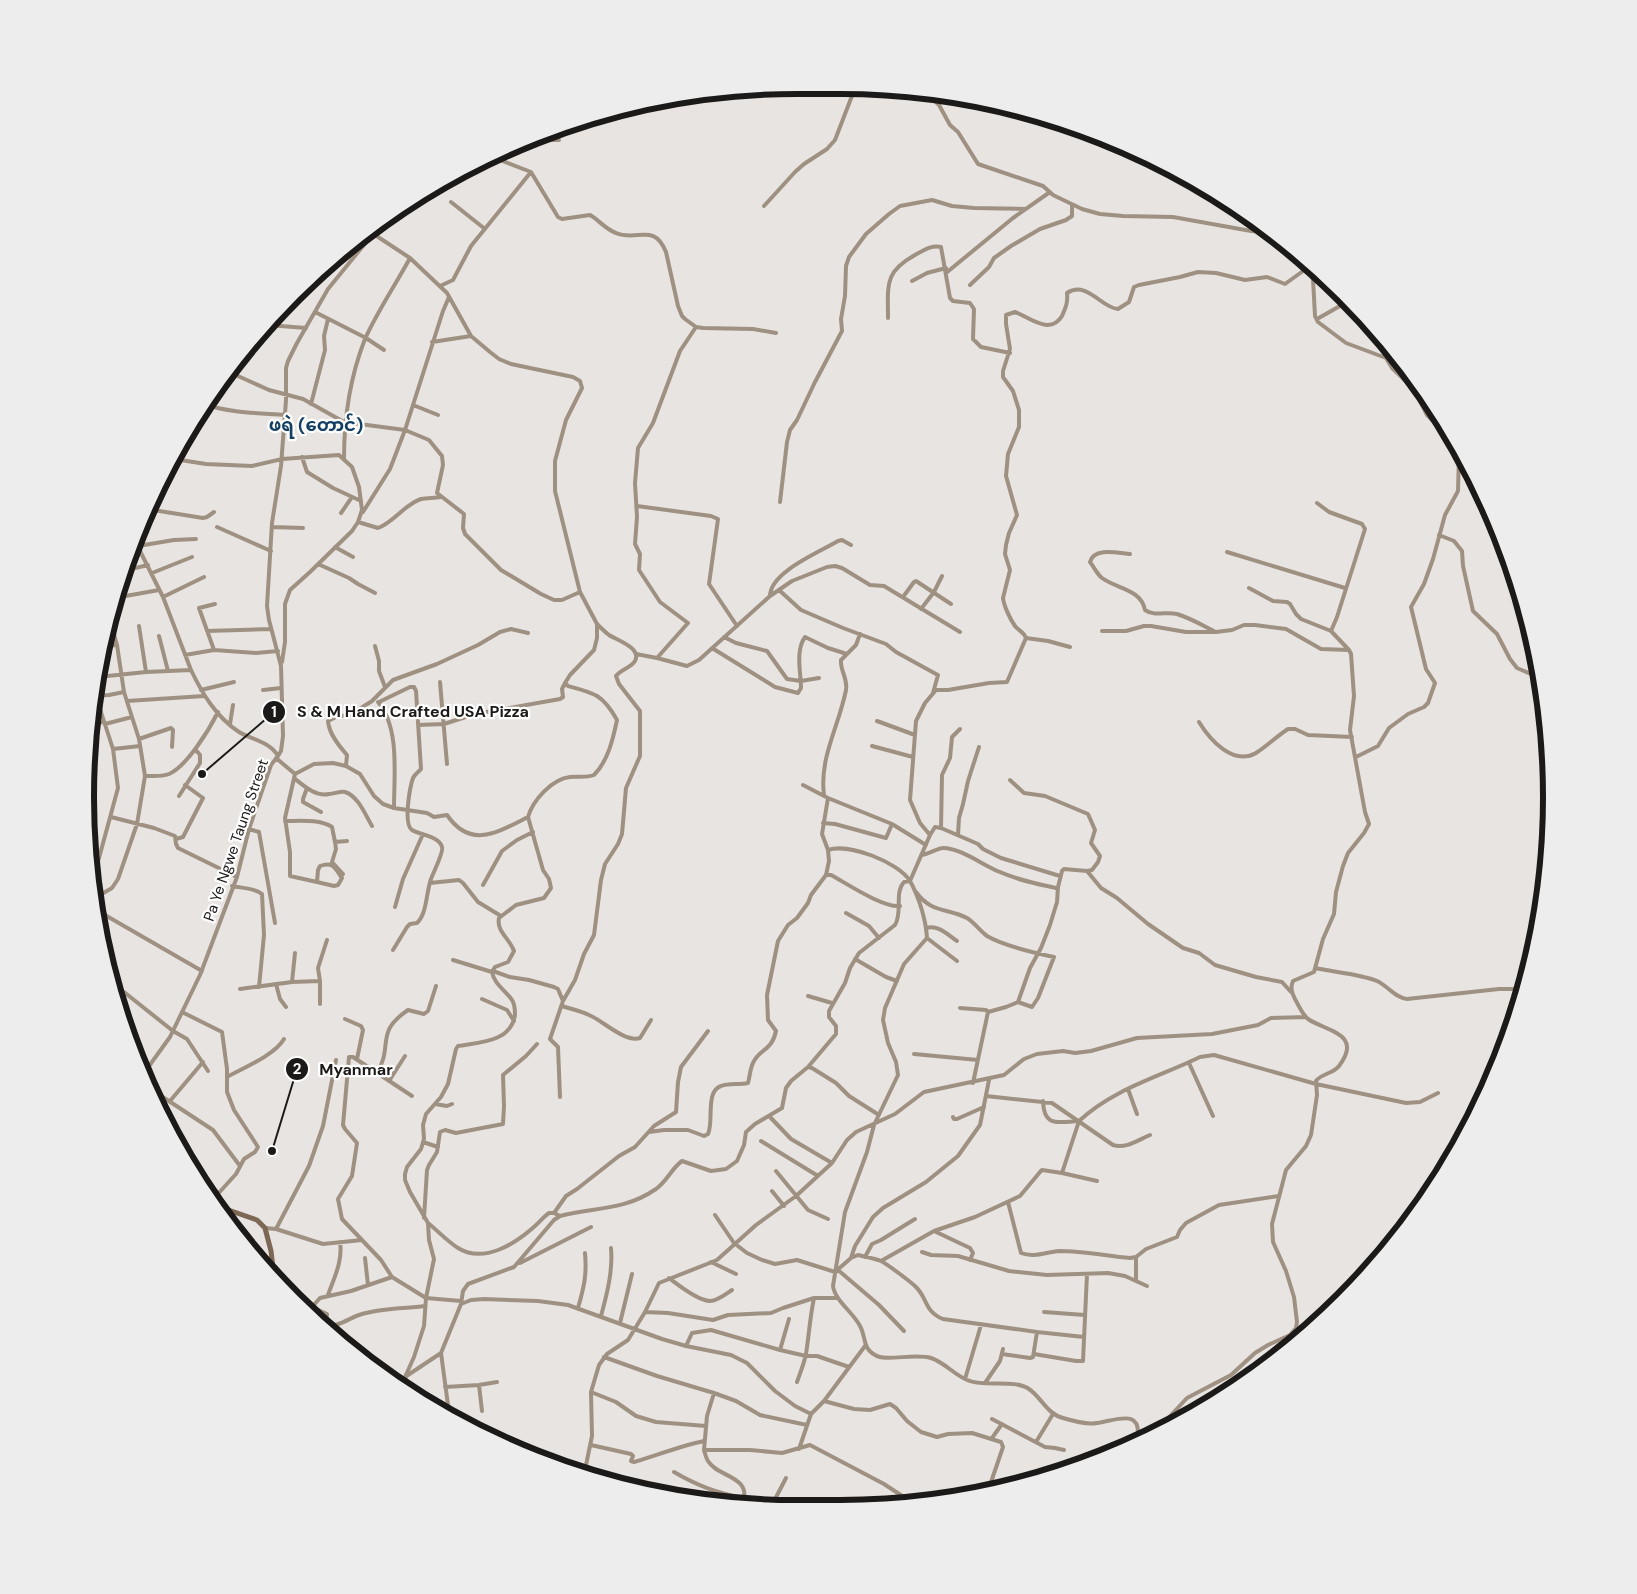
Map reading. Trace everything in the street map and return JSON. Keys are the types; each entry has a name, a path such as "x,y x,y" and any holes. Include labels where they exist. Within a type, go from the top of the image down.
{"street":[{"path":"764,206 795,172 827,149 835,140 853,94"},
{"path":"933,100 939,106 950,125 958,132 978,164 1043,186 1072,205 1100,214 1173,217 1257,231"},
{"path":"547,140 559,140"},
{"path":"500,160 531,172 558,217 590,215 602,226 622,236 646,234 657,238 666,252 682,316 696,327 734,330 753,329 776,333"},
{"path":"440,286 453,280 471,246 531,172"},
{"path":"912,281 927,273 946,270 1026,209 1038,203 1050,192"},
{"path":"780,502 788,437 842,331 841,319 845,296 846,266 849,257 866,234 900,206 932,200 952,206 1026,209"},
{"path":"452,202 485,229"},
{"path":"970,285 989,267 994,258 1011,246 1040,229 1072,216 1072,205"},
{"path":"375,235 410,258 440,286 449,297 471,336 499,359 511,364 573,377 580,382 582,388 566,420 555,461 555,491 580,592 597,624 609,635 630,646 636,654 687,666 699,660 770,596 792,581 827,567 836,566 870,585 884,586 960,632"},
{"path":"281,666 267,606 272,527 282,459 286,395 285,377 288,362 328,289 359,247"},
{"path":"888,318 888,287 891,275 901,262 928,248 941,247 950,298 953,301 970,303 974,309 973,339 981,348 1010,353"},
{"path":"344,459 344,422 356,366 366,338 410,258"},
{"path":"933,692 988,683 1007,682 1026,638 1025,634 1013,624 1003,603 1010,570 1005,554 1006,545 1009,533 1018,515 1006,476 1008,454 1019,427 1017,400 1003,377 1003,371 1010,353 1006,315 1015,312 1044,325 1053,324 1060,319 1068,302 1067,293 1071,290 1090,292 1110,307 1118,309 1129,302 1134,287 1180,278 1198,272 1216,273 1245,280 1267,278 1285,284 1304,268"},
{"path":"1311,275 1316,319 1318,322 1346,343 1386,358 1392,368 1409,385"},
{"path":"360,516 390,469 405,430 442,310 449,297"},
{"path":"1316,319 1342,305"},
{"path":"315,312 366,338 384,350"},
{"path":"311,404 325,350 324,336 328,319"},
{"path":"275,326 306,328"},
{"path":"657,658 688,623 660,602 639,570 640,554 635,544 637,506 635,483 638,448 653,423 680,351 696,327"},
{"path":"432,342 471,336"},
{"path":"235,375 270,390 303,400 344,422 405,430 429,440 442,456 443,465 437,493 464,514 463,528 466,534 500,570 554,600 562,600 580,592"},
{"path":"1417,395 1427,415 1434,421"},
{"path":"412,405 438,415"},
{"path":"212,407 240,412 285,415"},
{"path":"180,460 206,464 252,466 282,459 339,455 352,466 359,487 362,510 358,522 352,531 290,590 287,596 285,604 285,642 281,666 283,736 281,751 277,757 307,788 324,795 346,792 358,802 372,826"},
{"path":"302,457 307,472 333,488 361,501"},
{"path":"1356,757 1378,746 1389,728 1408,714 1424,707 1428,703 1435,687 1435,683 1426,669 1411,607 1424,584 1436,552 1445,515 1458,491 1458,462"},
{"path":"341,513 352,497"},
{"path":"358,522 378,528 421,500 442,497"},
{"path":"1317,503 1329,512 1346,517 1364,526 1365,529 1338,617 1331,631"},
{"path":"637,506 718,518 709,584 737,626"},
{"path":"155,510 203,518 214,512"},
{"path":"217,527 271,551"},
{"path":"272,527 303,528"},
{"path":"1439,535 1454,541 1462,551 1463,566 1473,611 1497,634 1517,668 1532,675"},
{"path":"140,546 174,540 196,539"},
{"path":"770,596 772,586 784,573 810,555 842,540 851,545"},
{"path":"335,547 353,557"},
{"name":"Pa Ye Ngwe Taung Street","path":"139,549 163,597 191,670 204,696 230,724 245,736 267,745 274,750 277,757 271,765 249,829 236,877 202,971 173,1031 148,1067"},
{"path":"1130,554 1102,552 1095,554 1090,562 1102,578 1138,596 1144,602 1145,610 1150,613 1173,613 1216,632"},
{"path":"1227,552 1346,588"},
{"path":"152,573 192,557"},
{"path":"318,564 349,578 375,593"},
{"path":"132,569 148,565"},
{"path":"921,609 934,592 942,576"},
{"path":"163,597 204,577"},
{"path":"903,598 914,582 916,582 951,604"},
{"path":"1166,1420 1187,1398 1231,1375 1255,1353 1290,1335 1296,1328 1294,1297 1286,1271 1273,1242 1273,1216 1286,1170 1312,1136 1318,1078 1338,1067 1347,1046 1341,1035 1336,1031 1306,1017 1301,1011 1291,988 1293,981 1311,974 1316,968 1323,939 1334,914 1336,892 1343,866 1348,853 1369,824 1365,812 1350,730 1354,696 1353,670 1349,650 1331,631 1301,619 1287,602 1273,601 1249,588"},
{"path":"124,596 159,590"},
{"path":"779,590 802,610 886,644 896,652 938,676 930,699 925,703 916,721 910,800 920,823 930,835"},
{"path":"214,650 198,608 215,604"},
{"path":"418,725 444,724 475,714 560,699 563,697 563,686 570,674 594,650 597,624"},
{"path":"1102,632 1126,631 1144,626 1186,632 1216,632 1232,630 1244,625 1274,626 1286,629 1321,649 1349,650"},
{"path":"139,626 146,672"},
{"path":"207,631 271,629"},
{"path":"377,700 385,687 393,680 437,664 478,645 500,632 511,629 528,633"},
{"path":"101,895 112,888 118,879 137,824 145,776 139,739 124,692 114,633"},
{"path":"648,1132 688,1130 704,1136 708,1134 710,1129 711,1102 715,1089 720,1086 748,1083 756,1058 774,1040 776,1031 768,1020 766,995 778,941 788,925 808,904 811,895 826,875 829,861 828,850 822,834 822,823 826,796 823,775 826,753 840,716 846,688 846,679 840,664 841,660 856,645 860,634"},
{"path":"159,636 168,671"},
{"path":"712,648 775,688 798,692 800,691 801,681 799,653 805,637 828,648 847,654"},
{"path":"724,638 736,643 764,649 784,677 793,681 819,678"},
{"path":"1026,638 1070,647"},
{"path":"111,646 117,645"},
{"path":"375,646 385,687"},
{"path":"185,654 214,650 256,653 278,651"},
{"path":"560,1097 558,1047 550,1039 563,1001 575,980 584,954 594,935 599,901 598,889 605,864 622,834 626,788 640,756 640,711 619,684 616,676 635,661 636,654"},
{"path":"104,676 191,670"},
{"path":"201,690 234,682"},
{"path":"440,682 446,764"},
{"path":"560,1216 549,1213 535,1226 506,1247 492,1253 479,1254 457,1248 428,1223 410,1192 405,1180 405,1174 407,1167 423,1142 423,1125 426,1114 441,1097 448,1084 454,1053 458,1046 495,1039 503,1035 514,1021 514,1002 493,978 492,972 495,967 508,962 514,951 512,944 497,924 501,916 516,906 544,898 551,888 549,879 543,870 528,817 530,810 552,784 568,777 594,775 602,767 612,743 617,720 611,709 593,692 568,686 565,683"},
{"path":"346,766 347,755 338,745 328,721 338,716 350,715 377,700 414,687 416,691 421,769 414,776 407,810 410,828 437,840 442,850 430,883 420,921 410,924 393,950"},
{"path":"263,690 281,688"},
{"path":"102,695 124,692"},
{"path":"127,701 204,696"},
{"path":"377,700 390,720 394,752 394,808"},
{"path":"230,724 233,705"},
{"path":"97,864 118,788 113,749 100,708"},
{"path":"145,776 169,774 195,749 209,730 218,712"},
{"path":"98,723 132,717"},
{"path":"877,722 915,735"},
{"path":"1199,722 1205,732 1218,746 1240,757 1255,753 1288,729 1295,729 1308,735 1352,737"},
{"path":"139,739 170,728 174,730 172,747"},
{"path":"941,828 942,775 950,758 952,737 960,729"},
{"path":"113,749 140,746"},
{"path":"872,746 913,757"},
{"path":"958,835 959,818 979,747"},
{"path":"179,796 201,758 195,749"},
{"path":"316,882 320,866 325,864 332,865 342,878 338,885 334,886 316,882 290,876 290,852 285,821 294,776 314,764 333,763 346,766 360,774 374,796 383,804 434,817 447,815 462,831 479,836 494,834 528,817"},
{"path":"1010,780 1024,793 1053,799 1090,816 1095,830 1091,843 1100,856 1092,870 1064,869 1060,876 1057,902 1050,925 1030,968 1018,1002"},
{"path":"176,839 183,837 203,798 185,785"},
{"path":"803,785 892,824 926,845"},
{"path":"307,788 302,799 303,802 321,812"},
{"path":"111,817 167,832 175,836 178,848 236,877"},
{"path":"285,821 312,822 332,827 336,849 332,862 343,874"},
{"path":"822,823 835,824 886,838 892,824"},
{"path":"910,881 934,828 941,828 958,835 1001,858 1060,876"},
{"path":"249,829 259,832 275,923"},
{"path":"482,885 502,851 516,840 533,832"},
{"path":"395,907 403,879 423,834"},
{"path":"335,842 347,841"},
{"path":"828,850 836,848 851,850 886,861 906,876 921,899 931,906 967,919 988,936 1038,954 1054,957 1032,1006 1018,1002 988,1012 986,1010 960,1008"},
{"path":"922,855 931,854 946,848 968,856 1002,874 1036,884 1058,887"},
{"path":"1086,871 1101,888 1118,898 1148,924 1183,948 1199,953 1215,965 1256,977 1282,982 1293,994"},
{"path":"826,875 831,875 895,907 900,906"},
{"path":"430,883 459,880 478,902 501,916"},
{"path":"514,1267 554,1220 560,1216 578,1211 599,1210 626,1204 656,1189 668,1179 677,1164 682,1161 711,1171 726,1169 737,1161 744,1145 746,1132 754,1124 770,1117 782,1108 786,1088 791,1081 808,1068 836,1034 836,1026 829,1017 832,1003 845,983 850,968 859,952 895,926 900,906 900,886 904,882 910,881"},
{"path":"232,886 255,890 262,894 264,935 259,987"},
{"path":"914,888 926,928 927,938 957,961"},
{"path":"846,913 869,926 879,938"},
{"path":"104,914 202,971"},
{"path":"926,928 931,926 937,927 957,941"},
{"path":"927,938 904,964 885,1008 883,1020 898,1075 874,1124 845,1212 837,1271 833,1286 834,1294 861,1327 865,1346 874,1355 882,1358 909,1356 930,1358 949,1367 971,1382 1021,1386 1029,1389 1053,1414 1062,1418 1096,1424 1121,1417 1131,1419 1137,1426 1137,1434"},
{"path":"320,1004 318,968 328,940"},
{"path":"292,982 295,953"},
{"path":"855,959 886,977 897,981"},
{"path":"453,960 510,977 554,987 558,989 563,1001"},
{"path":"1316,968 1375,981 1389,988 1397,996 1407,999 1516,989"},
{"path":"240,989 292,982 320,981"},
{"path":"276,984 280,999 286,1007"},
{"path":"377,1073 382,1064 386,1036 392,1022 408,1010 424,1014 428,1011 436,986"},
{"path":"122,992 130,996 173,1031 187,1039 208,1071"},
{"path":"808,996 832,1003"},
{"path":"482,999 507,1010 514,1021"},
{"path":"562,1006 590,1015 610,1029 635,1039 640,1038 651,1020"},
{"path":"182,1012 222,1032 227,1092 234,1110 258,1147 255,1152 244,1159 236,1174 217,1195"},
{"path":"973,1082 988,1012"},
{"path":"586,1467 592,1436 591,1392 599,1365 606,1354 628,1340 645,1312 659,1283 711,1262 721,1256 734,1242 756,1224 784,1206 818,1176 832,1163 847,1140 856,1132 895,1114 924,1092 989,1080 1004,1075 1024,1059 1037,1054 1063,1051 1075,1053 1092,1051 1137,1038 1212,1034 1258,1025 1271,1018 1306,1017"},
{"path":"345,1019 361,1026 363,1030 357,1059"},
{"path":"554,1213 566,1196 635,1147 654,1126 676,1112 681,1067 708,1031"},
{"path":"227,1076 277,1048 284,1039"},
{"path":"424,1218 428,1170 435,1157 441,1130 456,1133 503,1124 503,1075 537,1044"},
{"path":"914,1054 978,1060"},
{"path":"1043,1101 1044,1115 1050,1120 1058,1123 1079,1121 1108,1098 1200,1057 1214,1055 1316,1084 1406,1103 1420,1102 1438,1093"},
{"path":"389,1081 405,1056"},
{"path":"412,1096 357,1059 349,1057 343,1125 357,1143 352,1176 338,1199 342,1219 381,1260 392,1277 426,1298 461,1302 484,1299 538,1300 578,1308 686,1346 740,1358 775,1391 811,1414"},
{"path":"276,1229 309,1166 323,1126 336,1060"},
{"path":"170,1101 203,1062"},
{"path":"1189,1063 1213,1116"},
{"path":"808,1068 812,1068 836,1083 848,1096 879,1115"},
{"path":"851,1258 855,1246 873,1216 882,1208 926,1182 958,1156 977,1130 989,1080"},
{"path":"1128,1089 1137,1114"},
{"path":"160,1094 213,1130 240,1166"},
{"path":"986,1096 1052,1103 1113,1145 1120,1147 1150,1134"},
{"path":"435,1104 446,1106 452,1104"},
{"path":"953,1117 957,1119 984,1107"},
{"path":"770,1117 791,1139 832,1163"},
{"path":"1062,1173 1079,1121"},
{"path":"761,1141 818,1176"},
{"path":"423,1142 438,1147"},
{"path":"881,1261 934,1231 975,1216 1020,1196 1042,1170 1097,1181"},
{"path":"776,1171 808,1210 828,1219"},
{"path":"772,1191 784,1206"},
{"path":"1008,1202 1021,1253 1032,1255 1058,1251 1136,1257 1146,1249 1179,1236 1180,1230 1186,1223 1218,1205 1279,1196"},
{"path":"228,1210 257,1220 265,1228 273,1266"},
{"path":"715,1215 734,1242 748,1253 762,1260 775,1264 797,1260 837,1271 879,1305 904,1331"},
{"path":"865,1256 872,1244 915,1219"},
{"path":"407,1383 406,1379 424,1326 426,1298 434,1259 429,1240 428,1223"},
{"path":"449,1408 441,1352 468,1284 514,1267 535,1254 591,1227"},
{"path":"265,1228 276,1229 322,1244 362,1240"},
{"path":"934,1231 970,1248 973,1253 970,1260"},
{"path":"328,1295 340,1262 342,1253 340,1242"},
{"path":"601,1316 608,1289 612,1261 611,1248"},
{"path":"922,1252 931,1255 958,1256 1009,1271 1053,1275 1108,1274 1125,1276 1147,1286"},
{"path":"578,1308 587,1272 585,1253"},
{"path":"837,1271 858,1254 881,1261 916,1287 926,1306 936,1316 943,1319 1084,1337"},
{"path":"1136,1257 1136,1281"},
{"path":"365,1258 368,1285"},
{"path":"711,1262 736,1274"},
{"path":"620,1323 632,1274"},
{"path":"1034,1354 1083,1361 1087,1274"},
{"path":"313,1306 320,1298 328,1295 351,1291 392,1277"},
{"path":"669,1278 686,1291 706,1300 712,1301 732,1290"},
{"path":"645,1312 668,1313 713,1320 728,1316 771,1313 814,1298 838,1298"},
{"path":"797,1382 806,1356 814,1298"},
{"path":"332,1325 372,1312 425,1306"},
{"path":"315,1308 327,1314 326,1320"},
{"path":"1044,1312 1085,1315"},
{"path":"780,1350 789,1319"},
{"path":"965,1379 981,1325"},
{"path":"686,1346 692,1333 711,1330 780,1350 806,1356 817,1356 849,1367"},
{"path":"985,1383 1000,1362 1003,1351 1030,1358 1034,1354 1037,1332"},
{"path":"799,1449 811,1414 824,1401 865,1346"},
{"path":"406,1379 441,1352"},
{"path":"604,1357 736,1401 760,1416 807,1425"},
{"path":"446,1387 498,1382"},
{"path":"479,1385 482,1411"},
{"path":"591,1392 616,1402 636,1416 656,1422 706,1426"},
{"path":"674,1472 700,1487 744,1498 741,1485 708,1462 704,1450 706,1416 714,1393"},
{"path":"824,1401 854,1409 870,1410 890,1404 921,1432 937,1437 948,1434 972,1433 1001,1442 1003,1447 990,1484"},
{"path":"1036,1442 1053,1414"},
{"path":"992,1419 1045,1447 1064,1450"},
{"path":"992,1438 1002,1424"},
{"path":"591,1446 631,1454 633,1456 632,1461 634,1462 684,1445 704,1441"},
{"path":"704,1450 750,1450 782,1453 810,1445 816,1446 904,1497"},
{"path":"775,1500 786,1478"}],"place":[{"name":"S & M Hand Crafted USA Pizza","path":"202,774"},
{"name":"Myanmar","path":"272,1151"}],"district":[{"name":"ဖရဲ (တောင်)","path":"316,425"}]}
